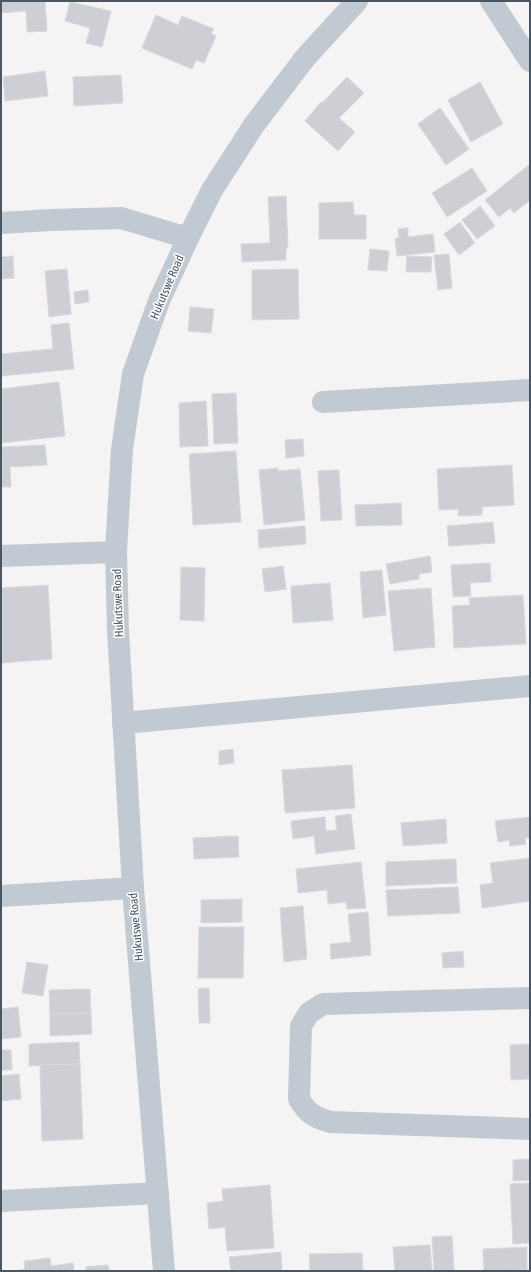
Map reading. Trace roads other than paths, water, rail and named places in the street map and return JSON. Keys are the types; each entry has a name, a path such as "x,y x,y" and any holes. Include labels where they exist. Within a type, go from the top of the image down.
{"street":[{"name":"Hukutswe Road","path":"164,1271 133,888 123,723 116,552 122,449 133,374 159,301 212,190 254,125 306,58 356,1"},
{"path":"491,1 530,61"},
{"path":"1,223 121,218 188,238"},
{"path":"323,402 530,390"},
{"path":"1,556 116,552"},
{"path":"123,723 530,686"},
{"path":"1,896 133,888"},
{"path":"530,998 323,1004 309,1013 301,1026 298,1099 304,1108 313,1115 321,1120 331,1122 530,1129"},
{"path":"1,1201 158,1193"}]}
